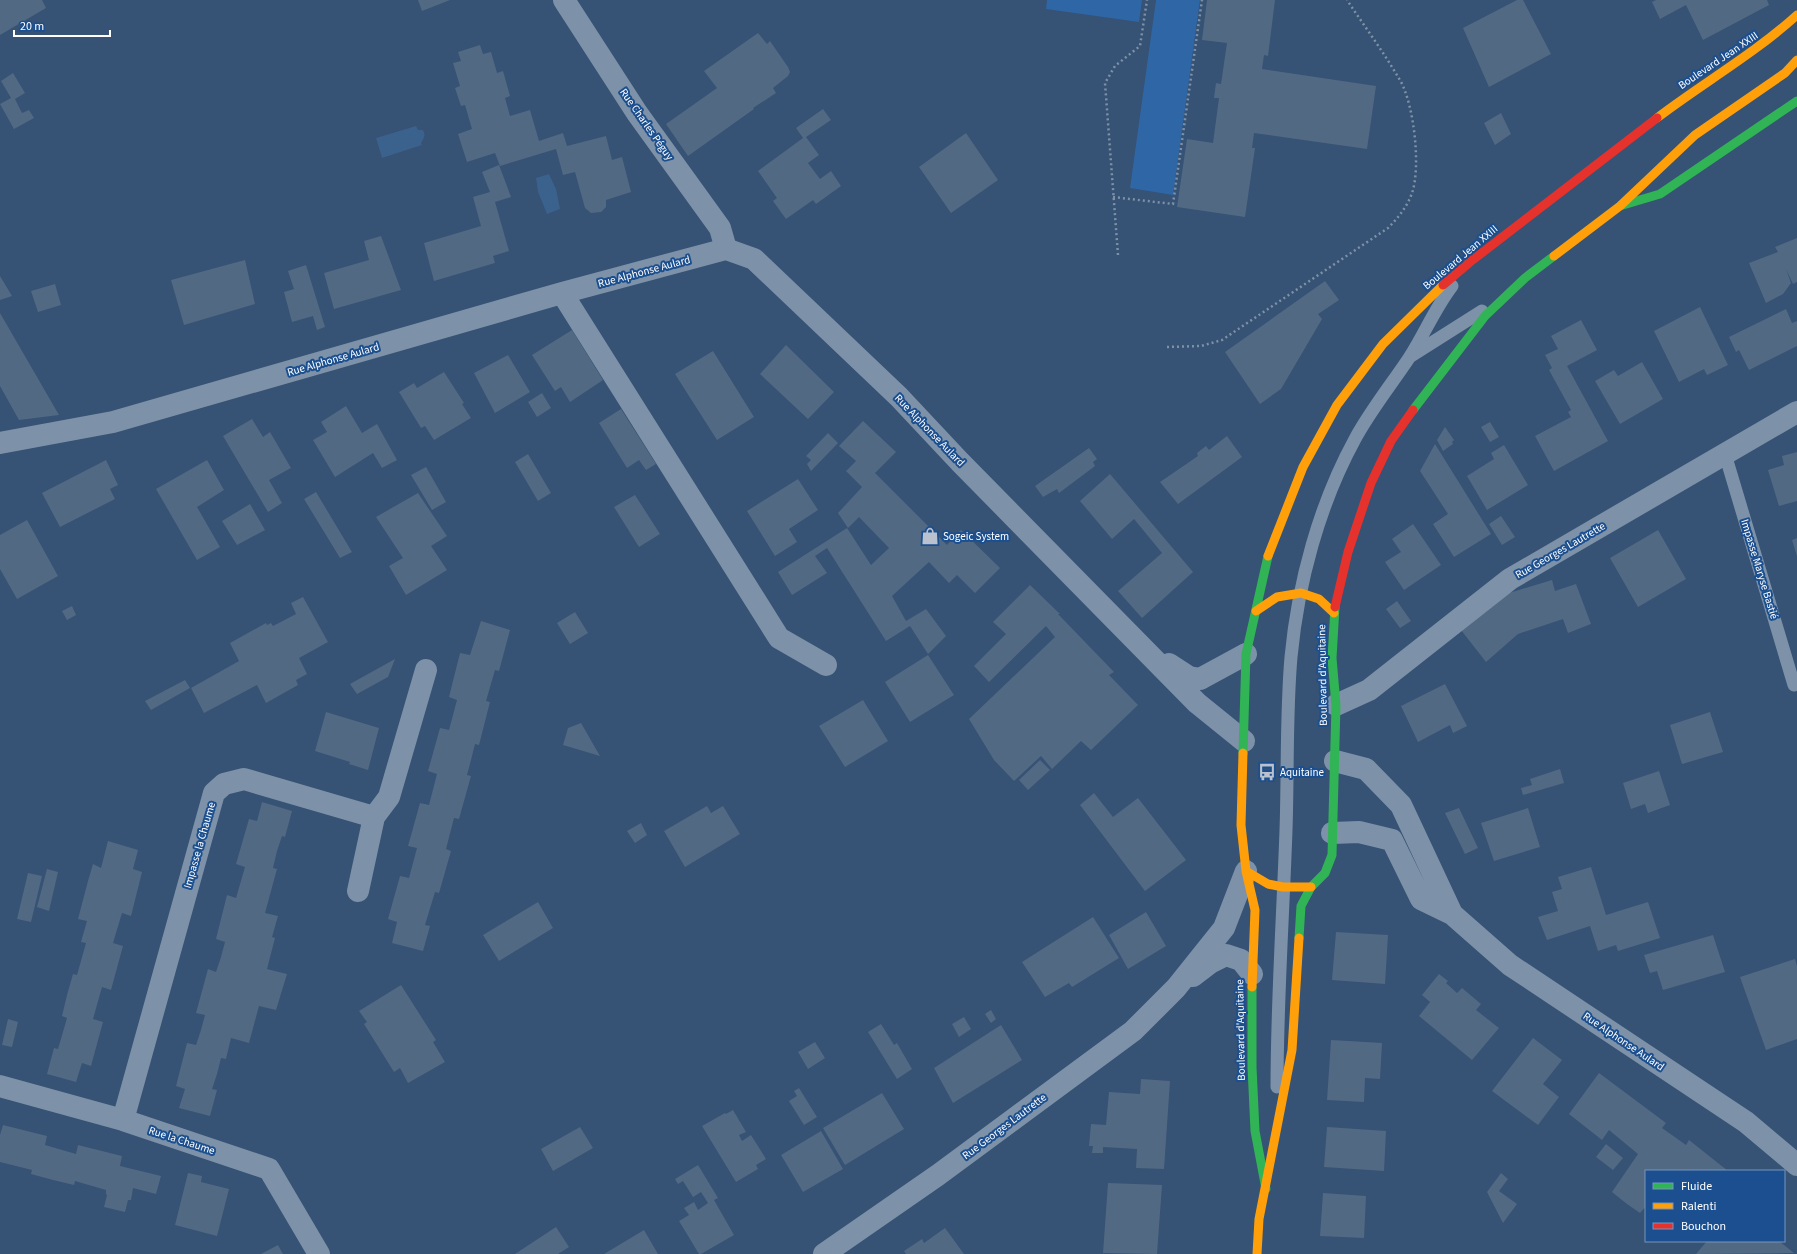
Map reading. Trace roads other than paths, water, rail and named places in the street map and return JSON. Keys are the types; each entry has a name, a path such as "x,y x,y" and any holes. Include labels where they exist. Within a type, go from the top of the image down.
{"main road":[{"name":"Boulevard Jean XXIII","path":"1256,611 1268,555 1303,467 1337,405 1383,344 1434,293 1470,262 1688,95 1774,36 1797,15"},
{"path":"1334,613 1348,552 1371,483 1391,441 1432,384 1485,316 1525,278 1620,206 1695,135 1785,72 1797,60"},
{"path":"1620,206 1660,194 1797,101"},
{"name":"Boulevard d'Aquitaine","path":"1257,1254 1259,1219 1266,1189 1277,1133 1292,1050 1301,906 1311,887 1325,873 1332,855 1336,705 1332,658 1334,613 1319,599 1301,593 1277,597 1256,611 1246,654 1241,825 1246,871 1255,910 1252,974 1255,1131 1266,1189"},
{"path":"1246,871 1268,884 1283,887 1311,887"}],"street":[{"name":"Rue Charles Péguy","path":"564,0 637,112 720,228 726,249"},
{"name":"Rue Alphonse Aulard","path":"0,443 113,422 562,293 726,249 754,259 899,396 960,462 1197,703 1244,741"},
{"path":"562,293 779,638 826,665"},
{"name":"Rue Georges Lautrette","path":"1336,705 1369,690 1510,578 1797,412"},
{"name":"Rue Alphonse Aulard","path":"1145,650 1189,677 1200,679 1246,654"},
{"path":"358,890 374,817 389,797 426,670"},
{"name":"Rue Alphonse Aulard","path":"1335,761 1366,770 1401,804 1452,914"},
{"name":"Impasse la Chaume","path":"123,1120 214,793 224,784 244,779 374,817"},
{"name":"Rue Alphonse Aulard","path":"1332,833 1359,832 1392,840 1421,900 1452,914 1510,965 1746,1122 1797,1165"},
{"name":"Rue Georges Lautrette","path":"824,1254 938,1175 1133,1031 1176,988 1224,928 1246,871"},
{"name":"Rue Georges Lautrette","path":"1176,988 1210,963 1226,955 1241,960 1252,974"},
{"name":"Rue la Chaume","path":"0,1086 123,1120 269,1169 319,1254"}],"lane":[{"path":"1277,1133 1277,1016 1285,844 1291,658 1301,593 1308,561 1328,499 1352,446 1377,403 1410,357 1448,290 1470,262"},
{"path":"1410,357 1502,299"},
{"name":"Impasse Maryse Bastié","path":"1725,454 1794,685"},
{"path":"1255,910 1275,870 1285,844"}],"place":[{"name":"Sogeic System","path":"930,536"},
{"name":"Aquitaine","path":"1267,772"}]}
